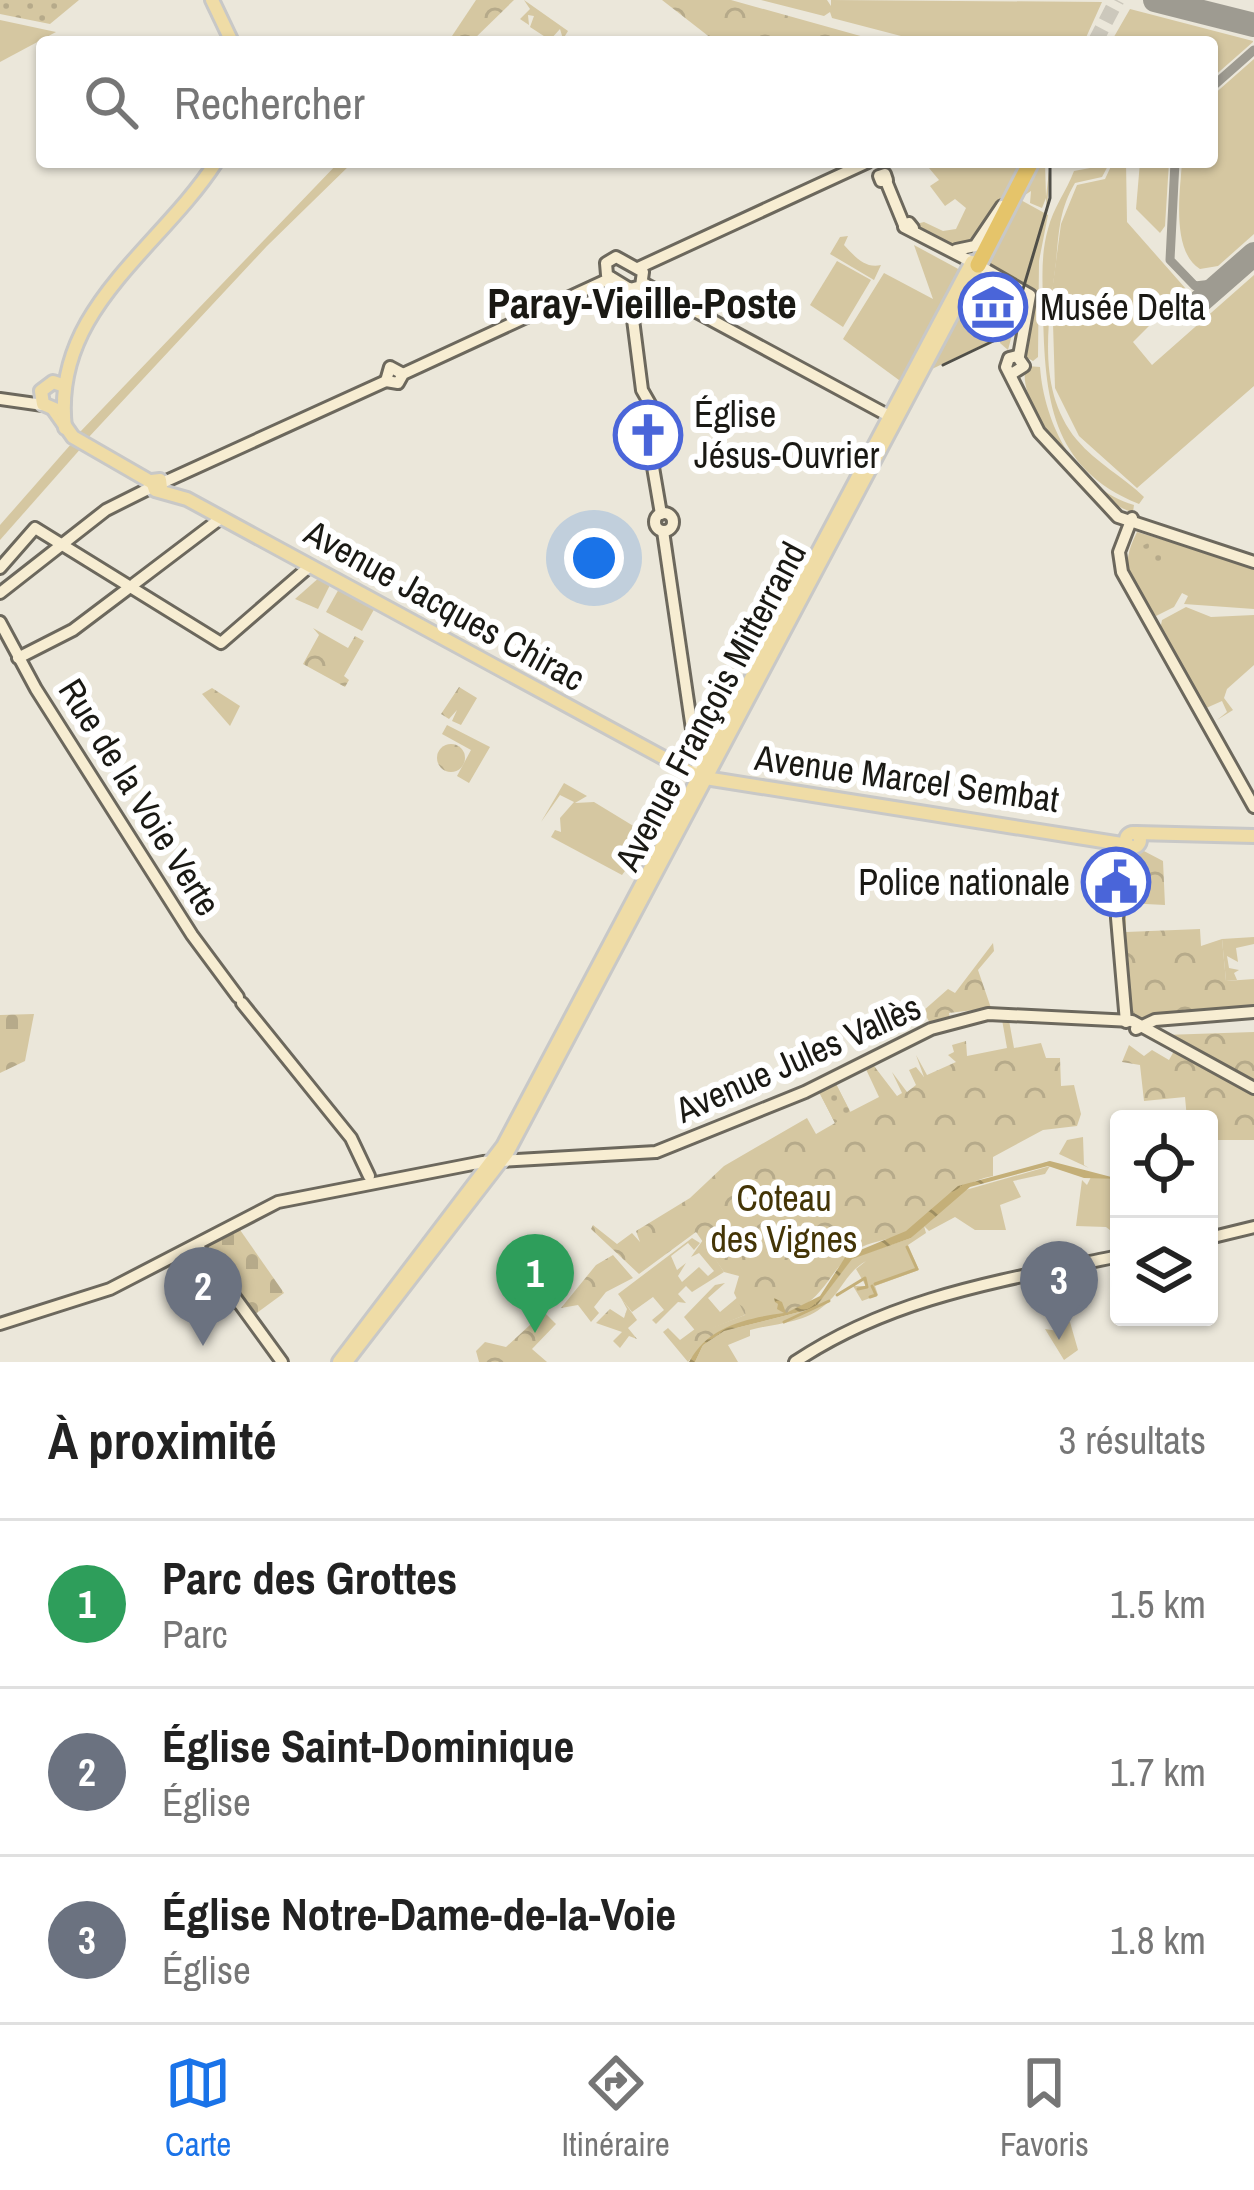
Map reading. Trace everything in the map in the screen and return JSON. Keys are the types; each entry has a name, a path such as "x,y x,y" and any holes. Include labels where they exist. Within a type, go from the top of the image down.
{"highway":[{"path":"972,269 1024,168"},
{"path":"972,269 1025,168"}],"main road":[{"path":"212,0 229,36"},
{"path":"50,404 117,274 210,168"},
{"name":"Avenue François Mitterrand","path":"498,1160 972,269"},
{"name":"Avenue François Mitterrand","path":"498,1160 972,269"},
{"path":"50,404 68,398 59,384"},
{"name":"Avenue Jacques Chirac","path":"50,404 64,428 93,448 703,778"},
{"name":"Avenue Marcel Sembat","path":"703,778 1133,841 1156,834 1254,837"},
{"path":"343,1362 498,1160"},
{"path":"343,1362 498,1160"}],"street":[{"path":"638,268 855,168"},
{"path":"887,168 885,177 908,225 972,269 1029,293 1016,356 1006,365 1017,372 1025,409 1045,440 1108,508 1132,521 1254,561"},
{"path":"941,245 971,249 1002,206"},
{"path":"908,225 972,269"},
{"path":"643,283 628,288 605,269 613,257 638,268 643,283 891,417"},
{"path":"0,593 106,510 386,381 390,367 403,374 611,278"},
{"path":"628,288 643,393 666,432 653,467 661,514 673,522 663,531 703,778"},
{"path":"0,398 50,404"},
{"path":"18,658 74,630 221,518"},
{"path":"1132,521 1122,556 1126,574 1254,807"},
{"path":"0,568 35,528 220,643 310,566"},
{"name":"Rue de la Voie Verte","path":"0,622 190,933 339,1121 371,1181"},
{"path":"692,724 719,739"},
{"path":"1133,841 1118,918 1135,1027"},
{"name":"Avenue Jules Vallès","path":"0,1324 99,1294 275,1203 498,1160 667,1149 797,1096 934,1028 975,1016 1005,1012 1135,1027"},
{"path":"1135,1027 1156,1020 1254,1012"},
{"path":"1135,1027 1254,1090"},
{"path":"1218,1236 1254,1227"},
{"path":"197,1244 282,1362"},
{"path":"795,1362 859,1326 924,1300 1110,1258"}],"green space":[{"path":"0,0 79,0 50,24 0,14"},
{"path":"476,0 514,0 477,36 452,36"},
{"path":"524,0 568,31 565,36 560,29 554,36 544,36 530,27 534,16 528,15 529,25 520,19 530,9"},
{"path":"662,0 731,0 860,36 708,36"},
{"path":"761,0 827,0 831,6 831,0 1102,2 1087,36 901,36 832,18 830,12 824,16"},
{"path":"1130,9 1253,42 1218,73 1218,36 1114,36"},
{"path":"0,20 56,32 36,36 36,43 0,62"},
{"path":"1254,59 1254,234 1218,266 1200,269 1191,261 1181,235 1182,168 1218,168 1218,91"},
{"path":"333,168 347,168 267,246 88,438 80,432"},
{"path":"929,168 1019,168 980,235 961,250 919,232 916,224 956,229 966,208 955,199 945,206 930,186 939,180"},
{"path":"1035,168 1045,168 1046,197 1050,168 1047,210 1046,198 1042,208 1030,203 1031,191 1019,199 1048,215 1039,261 1038,357 1033,361 1022,355 1032,301 1021,282 986,263"},
{"path":"1107,168 1102,177 1075,183 1063,212 1048,330 1050,377 1064,420 1077,440 1144,497 1139,504 1087,471 1070,450 1051,401 1044,343 1044,250 1050,221 1074,171"},
{"path":"1110,168 1126,168 1127,222 1186,289 1133,342 1152,365 1254,275 1254,386 1137,488 1079,436 1055,388 1052,291 1061,224 1077,185 1105,179"},
{"path":"1139,168 1169,168 1165,226 1160,233 1136,209"},
{"path":"848,236 844,245 857,258 881,265 874,280 830,254 840,237"},
{"path":"914,245 962,271 903,383 843,339 884,273 933,299"},
{"path":"837,261 871,280 843,327 810,305"},
{"path":"979,279 1020,304 1008,350 1000,343 1001,336 932,369"},
{"path":"1027,366 1040,367 1056,431 1080,469 1113,496 1134,505 1133,512 1119,506 1081,473 1044,426 1025,382"},
{"path":"72,443 83,446 0,540 0,525"},
{"path":"1137,532 1254,567 1254,609 1184,604 1188,596 1182,593 1174,607 1156,616 1130,576 1128,557"},
{"path":"1152,541 1167,564 1159,577 1136,549"},
{"path":"321,576 331,583 318,609 295,599"},
{"path":"340,587 376,606 362,631 326,612"},
{"path":"1186,607 1211,617 1254,615 1254,665 1227,689 1224,698 1233,710 1217,720 1227,712 1222,701 1204,709 1160,630 1162,620"},
{"path":"313,628 348,648 355,636 364,641 344,676 349,680 345,687 303,664 319,635"},
{"path":"459,687 477,698 461,725 452,721 457,710 449,719 441,714"},
{"path":"212,688 240,706 230,726 202,694"},
{"path":"447,725 490,747 469,783 457,776 471,750 442,734"},
{"path":"451,744 461,748 465,758 461,768 451,772 441,768 437,758 441,748"},
{"path":"564,783 587,796 575,803 594,802 640,830 643,826 654,832 622,875 551,837 555,830 561,832 560,818 574,802 560,795 541,822"},
{"path":"1142,850 1163,861 1165,905 1126,903 1126,932 1200,929 1201,946 1222,939 1226,981 1254,979 1254,1010 1134,1019 1129,1013 1120,925 1133,856"},
{"path":"1254,937 1254,944 1236,948 1238,962 1227,956 1229,968 1239,970 1234,973 1237,980 1226,981 1222,939"},
{"path":"993,943 994,951 978,970 991,1008 949,1013 950,1019 930,1023 923,1011 948,989 955,993"},
{"path":"34,1014 25,1061 0,1073 0,1015"},
{"name":"Coteau des Vignes","path":"1001,1014 1008,1015 1014,1048 1041,1043 1046,1058 1060,1058 1061,1086 1074,1085 1081,1114 1077,1126 1043,1130 993,1157 993,1176 965,1186 900,1235 857,1250 808,1302 783,1315 726,1331 688,1362 663,1332 668,1328 680,1340 695,1329 698,1333 745,1315 734,1293 739,1276 724,1272 696,1232 639,1274 591,1229 593,1225 617,1244 632,1233 640,1242 636,1231 690,1198 724,1166 807,1118 816,1134 835,1123 818,1090 835,1082 850,1112 879,1097 864,1065 871,1062 897,1096 902,1093 892,1072 907,1092 916,1085 909,1070 916,1067 924,1077 916,1055 927,1075 956,1062 948,1055 954,1052 952,1045 966,1041 967,1056 1007,1048"},
{"path":"1254,1032 1254,1085 1164,1035"},
{"path":"1129,1045 1144,1056 1152,1050 1169,1060 1174,1051 1254,1094 1254,1140 1218,1140 1218,1110 1186,1110 1185,1097 1144,1101 1140,1065 1122,1062"},
{"path":"835,1082 851,1113 835,1123 818,1090"},
{"path":"1083,1137 1084,1165 1089,1168 1059,1154 1067,1140"},
{"path":"1050,1166 1045,1174 1013,1181 1021,1197 1000,1205 1006,1230 975,1230 955,1217 929,1231 924,1226 962,1191"},
{"path":"1091,1177 1110,1178 1110,1230 1076,1226 1082,1180 1087,1185"},
{"path":"924,1226 926,1233 908,1245 919,1270 875,1286 878,1295 862,1301 853,1286 866,1286 856,1269 817,1311 750,1330 750,1336 728,1345 738,1362 695,1362 703,1345 724,1331 815,1308 852,1258 911,1238"},
{"path":"238,1227 284,1293 250,1318 204,1245"},
{"path":"692,1238 700,1243 694,1250 688,1243 671,1256 677,1270 686,1263 678,1276 682,1282 699,1267 708,1276 714,1271 699,1253 691,1257 703,1240 724,1272 692,1292 686,1286 678,1294 686,1303 678,1302 656,1324 652,1320 664,1310 653,1297 632,1312 618,1294"},
{"path":"613,1255 633,1278 606,1292 594,1307 599,1313 591,1322 578,1305 561,1308 596,1265"},
{"path":"725,1283 708,1298 720,1312 738,1297 745,1315 698,1334 684,1317 715,1285"},
{"path":"620,1296 637,1320 628,1328 637,1339 629,1336 620,1348 613,1341 622,1332 596,1323 610,1309 624,1318 627,1309"},
{"path":"544,1312 556,1324 532,1349 547,1362 479,1362 476,1351 485,1342 506,1347"},
{"path":"1070,1322 1078,1350 1064,1360 1045,1329 1058,1331 1055,1324"}],"water":[{"path":"1050,1161 1110,1177 1084,1178 1048,1166 970,1187 911,1238 852,1259 815,1308 724,1331 703,1345 695,1362 689,1362 697,1350 718,1332 743,1321 784,1313 777,1309 774,1298 782,1302 786,1313 820,1296 846,1256 906,1231 958,1186"}],"waterway":[{"path":"875,1284 917,1269 907,1247"},
{"path":"837,1295 865,1278 867,1287 858,1289"},
{"path":"870,1297 876,1295 872,1286"},
{"path":"784,1322 829,1301"}],"taxiway":[{"path":"1230,19 1254,21"},
{"path":"1218,82 1254,50"},
{"path":"1175,168 1170,260 1195,286 1221,283"}],"runway":[{"path":"1155,0 1254,25"},
{"path":"1198,303 1254,254"}],"tunnel":[{"path":"1098,36 1117,0"}],"tram line":[{"path":"943,365 1010,333 1050,198 1050,168"}],"place":[{"name":"Musée Delta","path":"993,307"},
{"name":"Église Jésus-Ouvrier","path":"648,435"},
{"name":"Police nationale","path":"1116,882"},
{"name":"Parc des Grottes","path":"535,1333"},
{"name":"Église Notre-Dame-de-la-Voie","path":"1059,1340"},
{"name":"Église Saint-Dominique","path":"203,1346"}],"district":[{"name":"Paray-Vieille-Poste","path":"642,303"}]}
